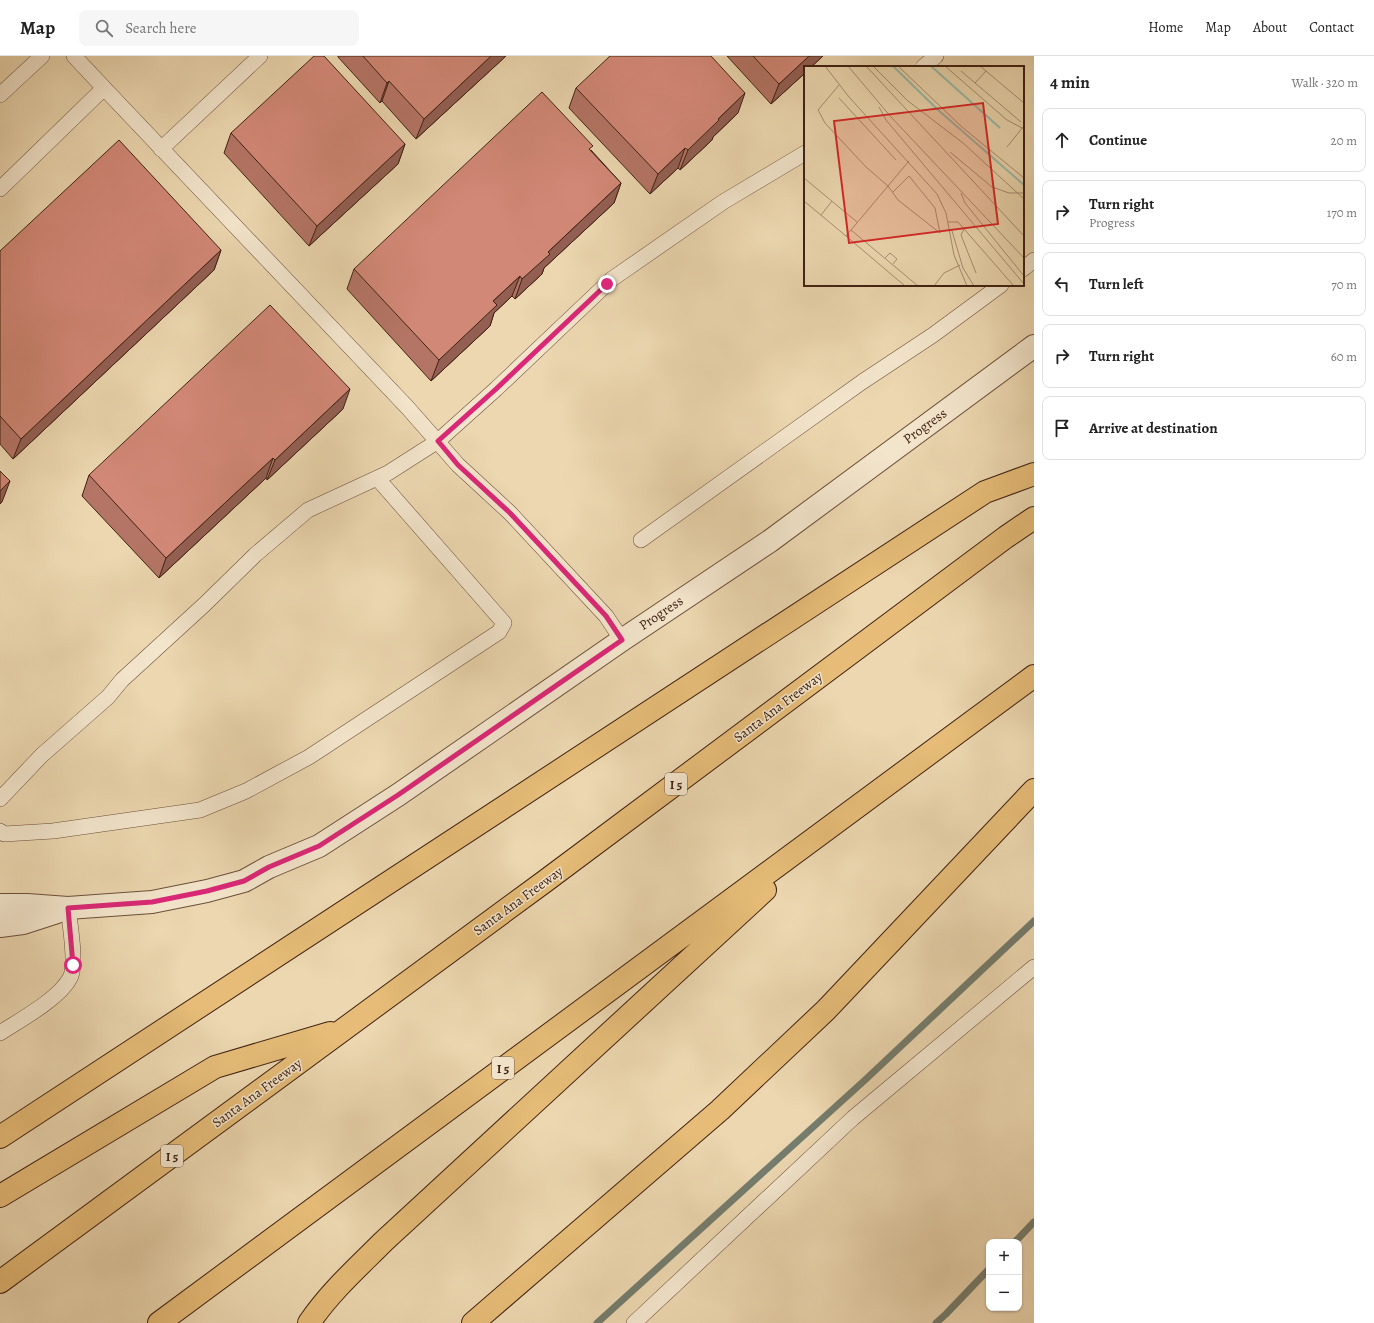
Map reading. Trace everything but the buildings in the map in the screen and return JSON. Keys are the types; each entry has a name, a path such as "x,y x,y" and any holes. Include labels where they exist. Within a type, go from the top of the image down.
{"highway":[{"path":"0,1137 985,492 1034,474"},
{"name":"Santa Ana Freeway","path":"0,1282 544,882 994,546 1034,518"},
{"name":"I 5","path":"159,1323 1034,676"},
{"path":"473,1323 720,1110 826,1010 1034,790"},
{"path":"309,1323 320,1308 352,1272 384,1241 848,813"},
{"path":"0,1196 215,1067 344,1029"}],"street":[{"name":"Progress","path":"0,905 68,908 152,902 207,891 244,881 269,867 319,846 398,795 622,640 770,541 1034,346"},
{"name":"Progress","path":"0,926 23,923 68,908"}],"lane":[{"path":"0,95 42,56"},
{"path":"74,56 438,441 458,465 510,513 606,616 622,640"},
{"path":"161,149 260,56"},
{"path":"924,66 936,56"},
{"path":"0,189 104,88"},
{"path":"0,799 42,755 108,698 122,680 261,550 308,510 388,473 438,441 496,389 612,279 723,202 804,154"},
{"path":"1024,268 1034,260"},
{"path":"641,540 862,382 933,336 1000,286"},
{"path":"0,831 4,834 53,831 200,810 246,791 309,756 499,632 504,622 377,478"},
{"path":"0,1033 57,994 70,978 73,965 68,908"},
{"path":"634,1323 853,1118 1034,967"}],"waterway":[{"path":"597,1323 865,1080 1034,921"},
{"path":"1018,1239 1034,1222"},
{"path":"936,1323 986,1272"}],"route":[{"path":"73,965 68,908 152,902 207,891 244,881 269,867 319,846 398,795 622,640 606,616 510,513 458,465 438,441 496,389 607,284"}]}
